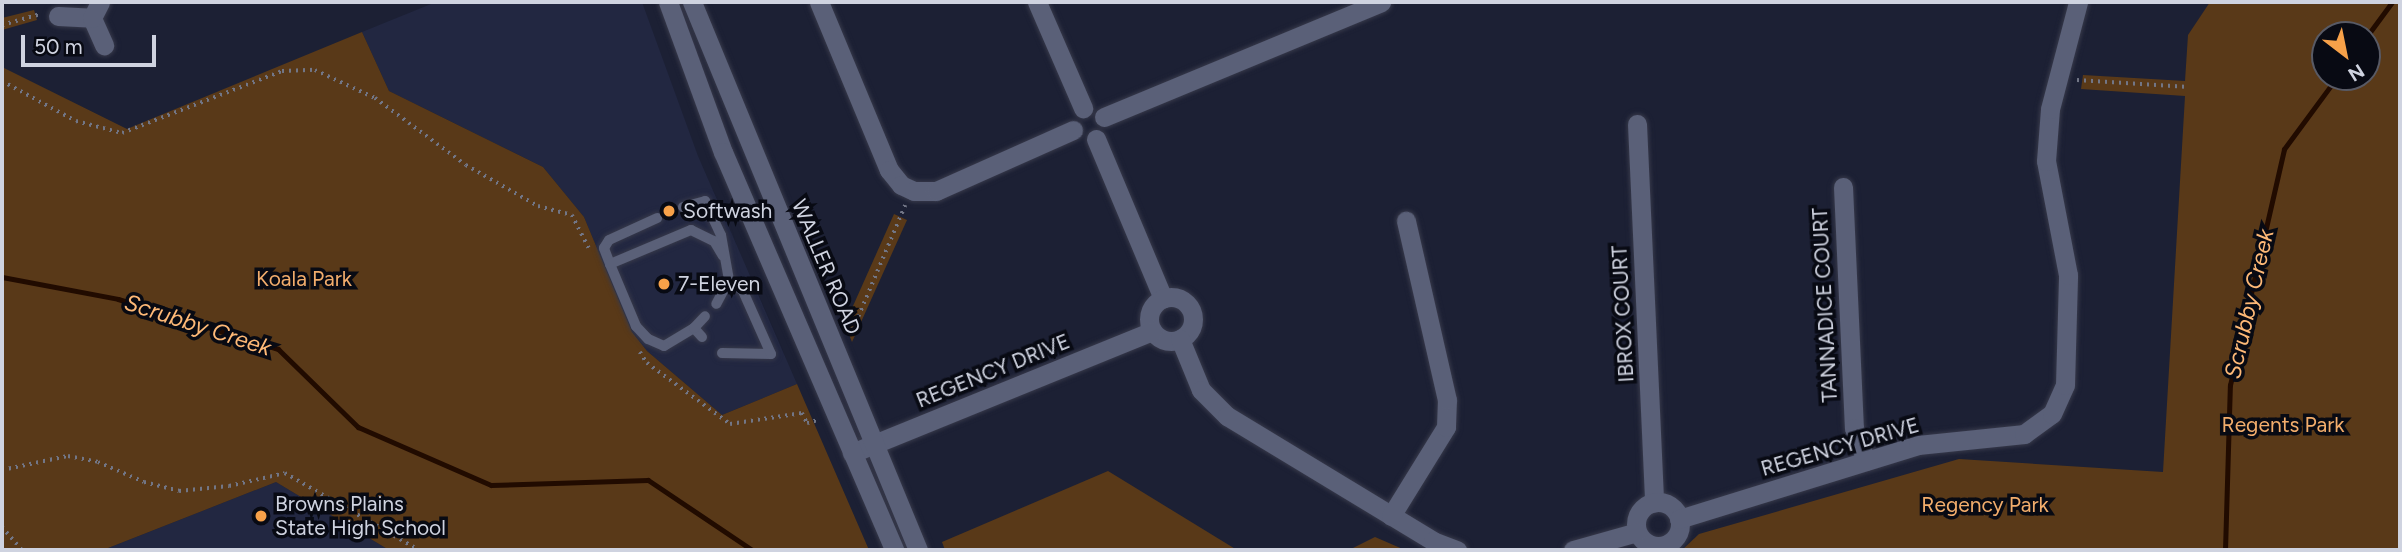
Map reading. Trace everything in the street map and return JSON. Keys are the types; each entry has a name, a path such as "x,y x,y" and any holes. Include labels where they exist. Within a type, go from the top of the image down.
{"street":[{"path":"671,2 758,233 894,550"},
{"name":"WALLER ROAD","path":"692,2 918,550"},
{"path":"819,2 889,170 912,190 936,191 1073,130"},
{"path":"1037,2 1083,108"},
{"path":"1104,117 1381,2"},
{"name":"REGENCY DRIVE","path":"1679,519 1918,445 2024,434 2052,414 2065,385 2068,275 2046,160 2050,109 2078,2"},
{"path":"58,16 96,10 104,45"},
{"path":"1083,108 1096,108 1104,117 1104,130 1096,139 1083,140 1073,130 1073,117 1083,108"},
{"name":"IBROX COURT","path":"1637,124 1654,503"},
{"path":"1096,139 1163,298"},
{"name":"TANNADICE COURT","path":"1843,187 1854,428 1866,461"},
{"path":"1391,516 1446,427 1447,414 1406,221"},
{"path":"758,233 783,223"},
{"path":"1163,298 1180,299 1191,311 1191,327 1180,340 1164,341 1152,331 1150,312 1163,298"},
{"name":"REGENCY DRIVE","path":"852,453 1152,331"},
{"path":"1180,340 1201,390 1227,416 1391,516 1457,550"},
{"path":"1654,503 1672,508 1679,519 1677,534 1667,544 1646,543 1637,532 1638,514 1654,503"},
{"path":"1573,550 1637,532"}],"lane":[{"path":"683,207 701,200 708,204 721,235 729,279 743,291 771,354 722,353"},
{"path":"656,218 608,240 604,248 636,326 648,339 664,346 698,333 705,316"},
{"path":"610,264 691,230 714,241 723,256"},
{"path":"716,304 729,279"}],"path":[{"path":"2,24 34,14 58,16"},
{"path":"2,81 76,121 122,133 282,71 315,70 375,98 466,166 526,200 572,215 593,256"},
{"path":"2077,80 2189,87"},
{"path":"847,343 912,190"},
{"path":"633,342 647,363 730,424 802,413 807,424 818,420"},
{"path":"2,470 68,456 98,462 144,482 179,491 229,486 285,473 419,550"},
{"path":"2,527 22,550"}],"shaded area":[{"path":"436,2 642,2 698,156 797,384 722,415 647,351 632,332 584,217 543,167 389,91 362,32"},
{"name":"Browns Plains State High School","path":"276,482 389,550 103,550"}],"green space":[{"name":"Regents Park","path":"2210,2 2400,2 2400,550 1682,550 1699,534 1959,459 2163,472 2185,96 2081,89 2083,75 2185,81 2188,35"},
{"path":"34,10 37,20 2,30 2,18"},
{"name":"Koala Park","path":"362,32 389,91 543,167 584,217 632,332 647,351 722,415 797,384 869,550 389,550 276,482 103,550 2,550 2,67 127,129"},
{"path":"894,214 907,220 852,342 845,324"},
{"path":"1108,471 1237,550 945,550 942,542"},
{"path":"1375,537 1405,550 1349,550"}],"waterway":[{"name":"Scrubby Creek","path":"2378,21 2392,2"},
{"name":"Scrubby Creek","path":"2225,550 2230,385 2284,149 2327,91"},
{"name":"Scrubby Creek","path":"2,277 118,299 278,349 358,427 491,485 648,480 752,550"}],"place":[{"name":"Softwash","path":"669,211"},
{"name":"7-Eleven","path":"664,284"},
{"name":"Browns Plains State High School","path":"261,516"}],"park label":[{"name":"Regency Park","path":"1985,505"}]}
